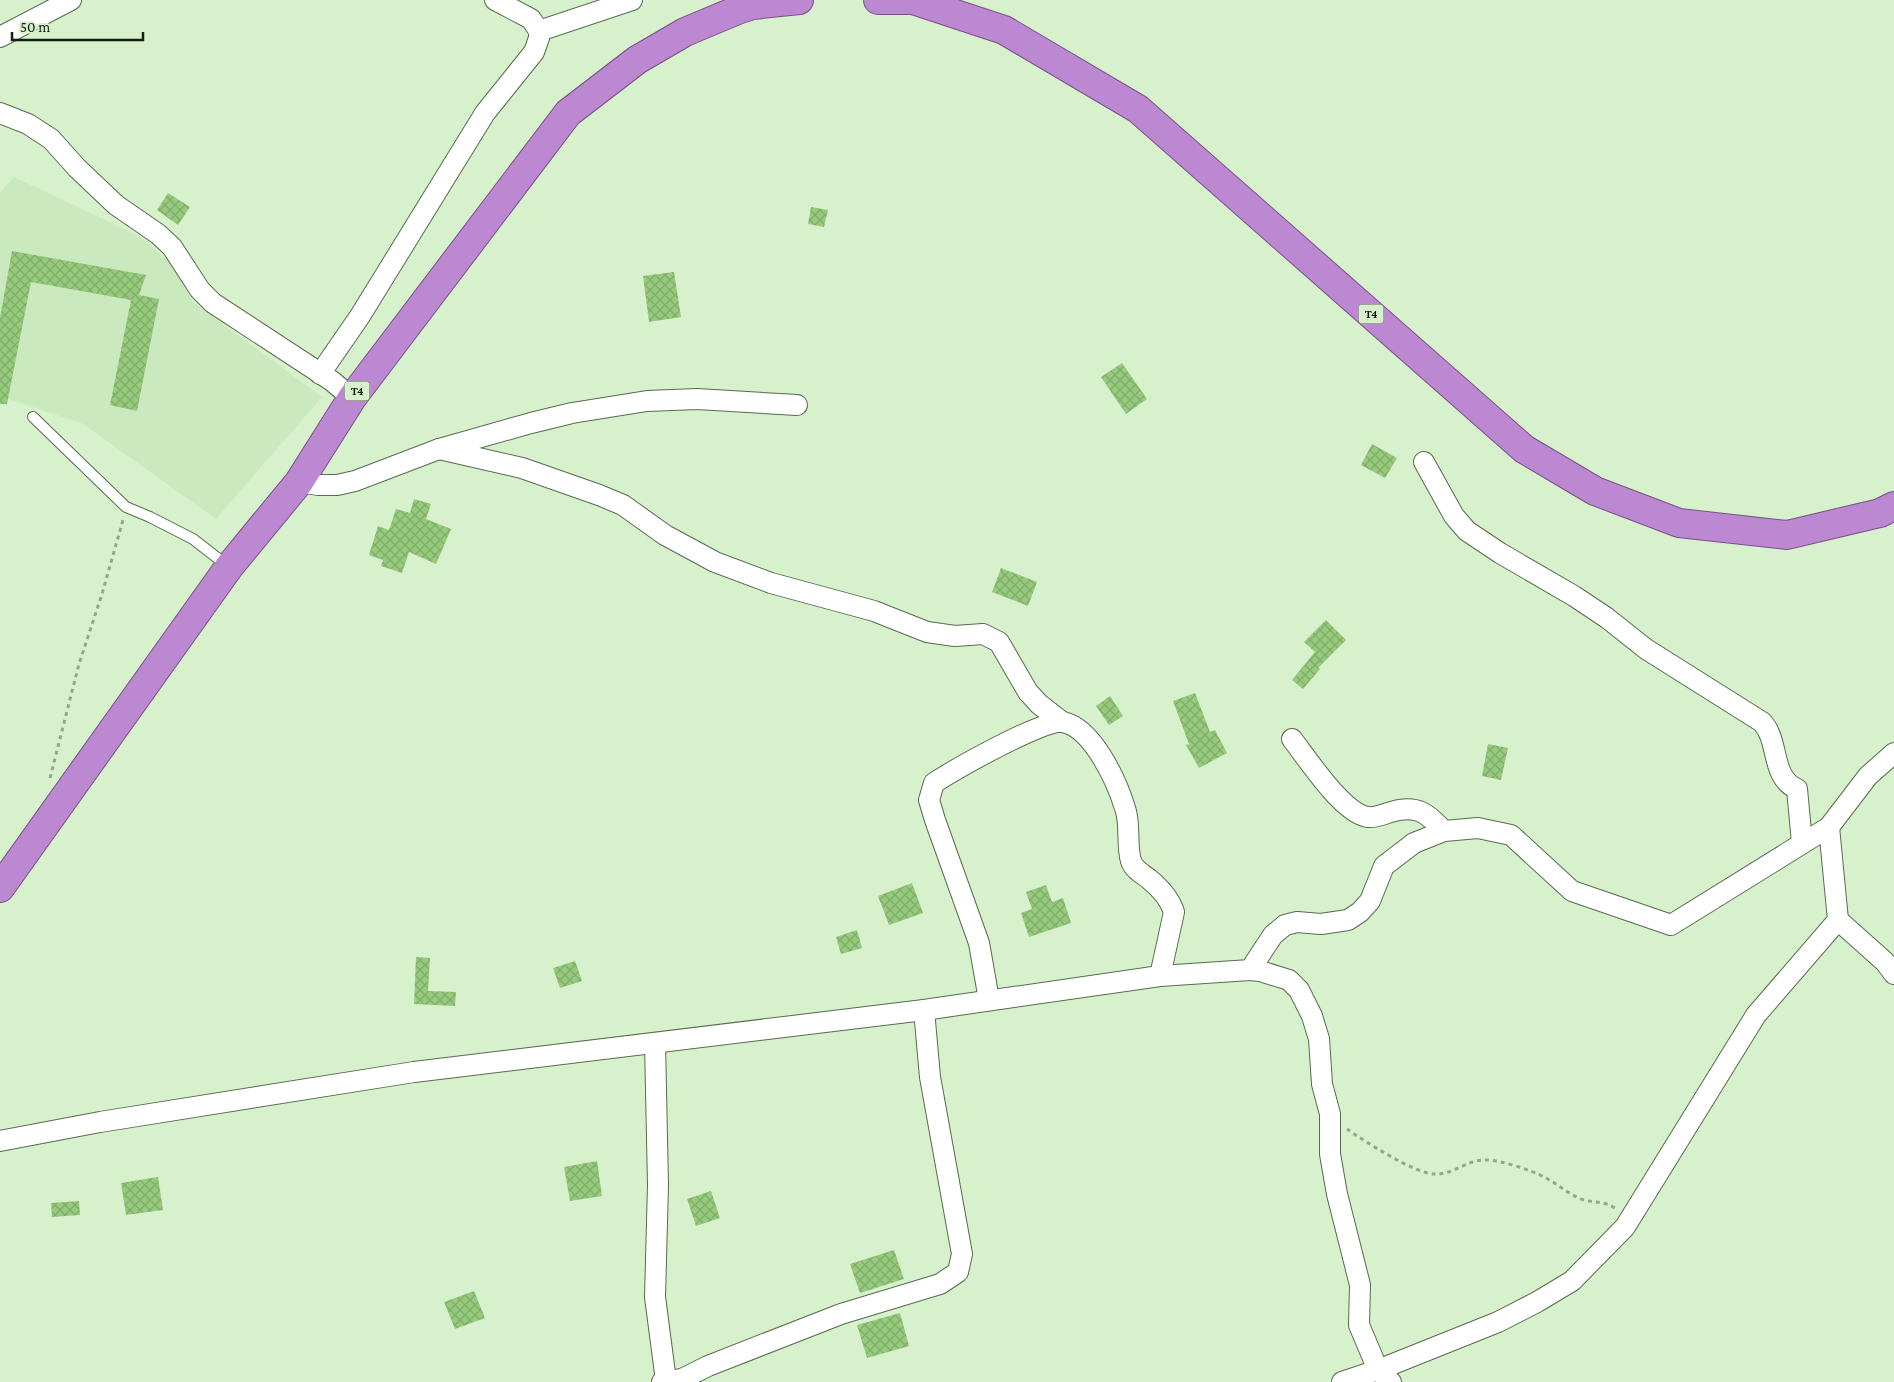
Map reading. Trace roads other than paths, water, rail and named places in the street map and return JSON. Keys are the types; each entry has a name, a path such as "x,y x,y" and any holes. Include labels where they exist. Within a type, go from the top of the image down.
{"highway":[{"name":"T4","path":"0,888 230,567 300,482 352,398 568,113 637,60 685,32 742,4 799,0"},
{"name":"T4","path":"878,0 913,0 1004,30 1138,109 1524,448 1595,491 1679,524 1788,535 1880,513 1894,506"}],"street":[{"path":"0,37 71,0"},
{"path":"320,374 360,316 485,113 534,52 539,38 539,31 531,19 495,0"},
{"path":"539,31 632,0"},
{"path":"0,113 28,124 51,139 77,168 116,205 158,234 172,247 200,290 213,304 332,381 352,398"},
{"path":"300,482 318,485 337,485 355,481 439,449 572,413 647,401 697,399 797,405"},
{"path":"439,449 522,468 599,495 623,506 665,535 715,562 771,583 874,611 927,632 955,636 983,634 999,642 1028,692 1039,704 1062,722 1076,728 1092,741 1107,765 1126,808 1129,846 1133,865 1172,904 1174,912 1160,976"},
{"path":"1424,462 1454,516 1467,531 1500,553 1574,596 1646,649 1762,722 1770,734 1777,766 1785,781 1797,789 1802,843"},
{"path":"989,1000 979,943 929,800 934,783 956,769 1042,725 1062,722"},
{"path":"1292,739 1329,788 1354,811 1368,817 1398,810 1421,812 1429,815 1444,831"},
{"path":"1250,970 1273,936 1285,925 1297,922 1321,924 1348,920 1360,912 1370,901 1384,866 1414,843 1444,831 1478,828 1511,835 1572,891 1671,925 1828,827 1868,776 1894,753"},
{"path":"1828,827 1838,920 1891,966"},
{"path":"1342,1382 1385,1376 1498,1322 1572,1281 1625,1227 1756,1015 1838,920"},
{"path":"0,1141 100,1122 414,1072 924,1010 1160,976 1260,971 1289,980 1303,997 1312,1016 1318,1039 1322,1084 1330,1114 1330,1154 1337,1194 1360,1285 1359,1325 1385,1376"},
{"path":"655,1043 658,1177 656,1297 664,1382 682,1379 708,1366 841,1314 940,1284 958,1272 962,1254 930,1077 924,1010"}],"lane":[{"path":"34,417 126,507 193,539 230,567"}]}
